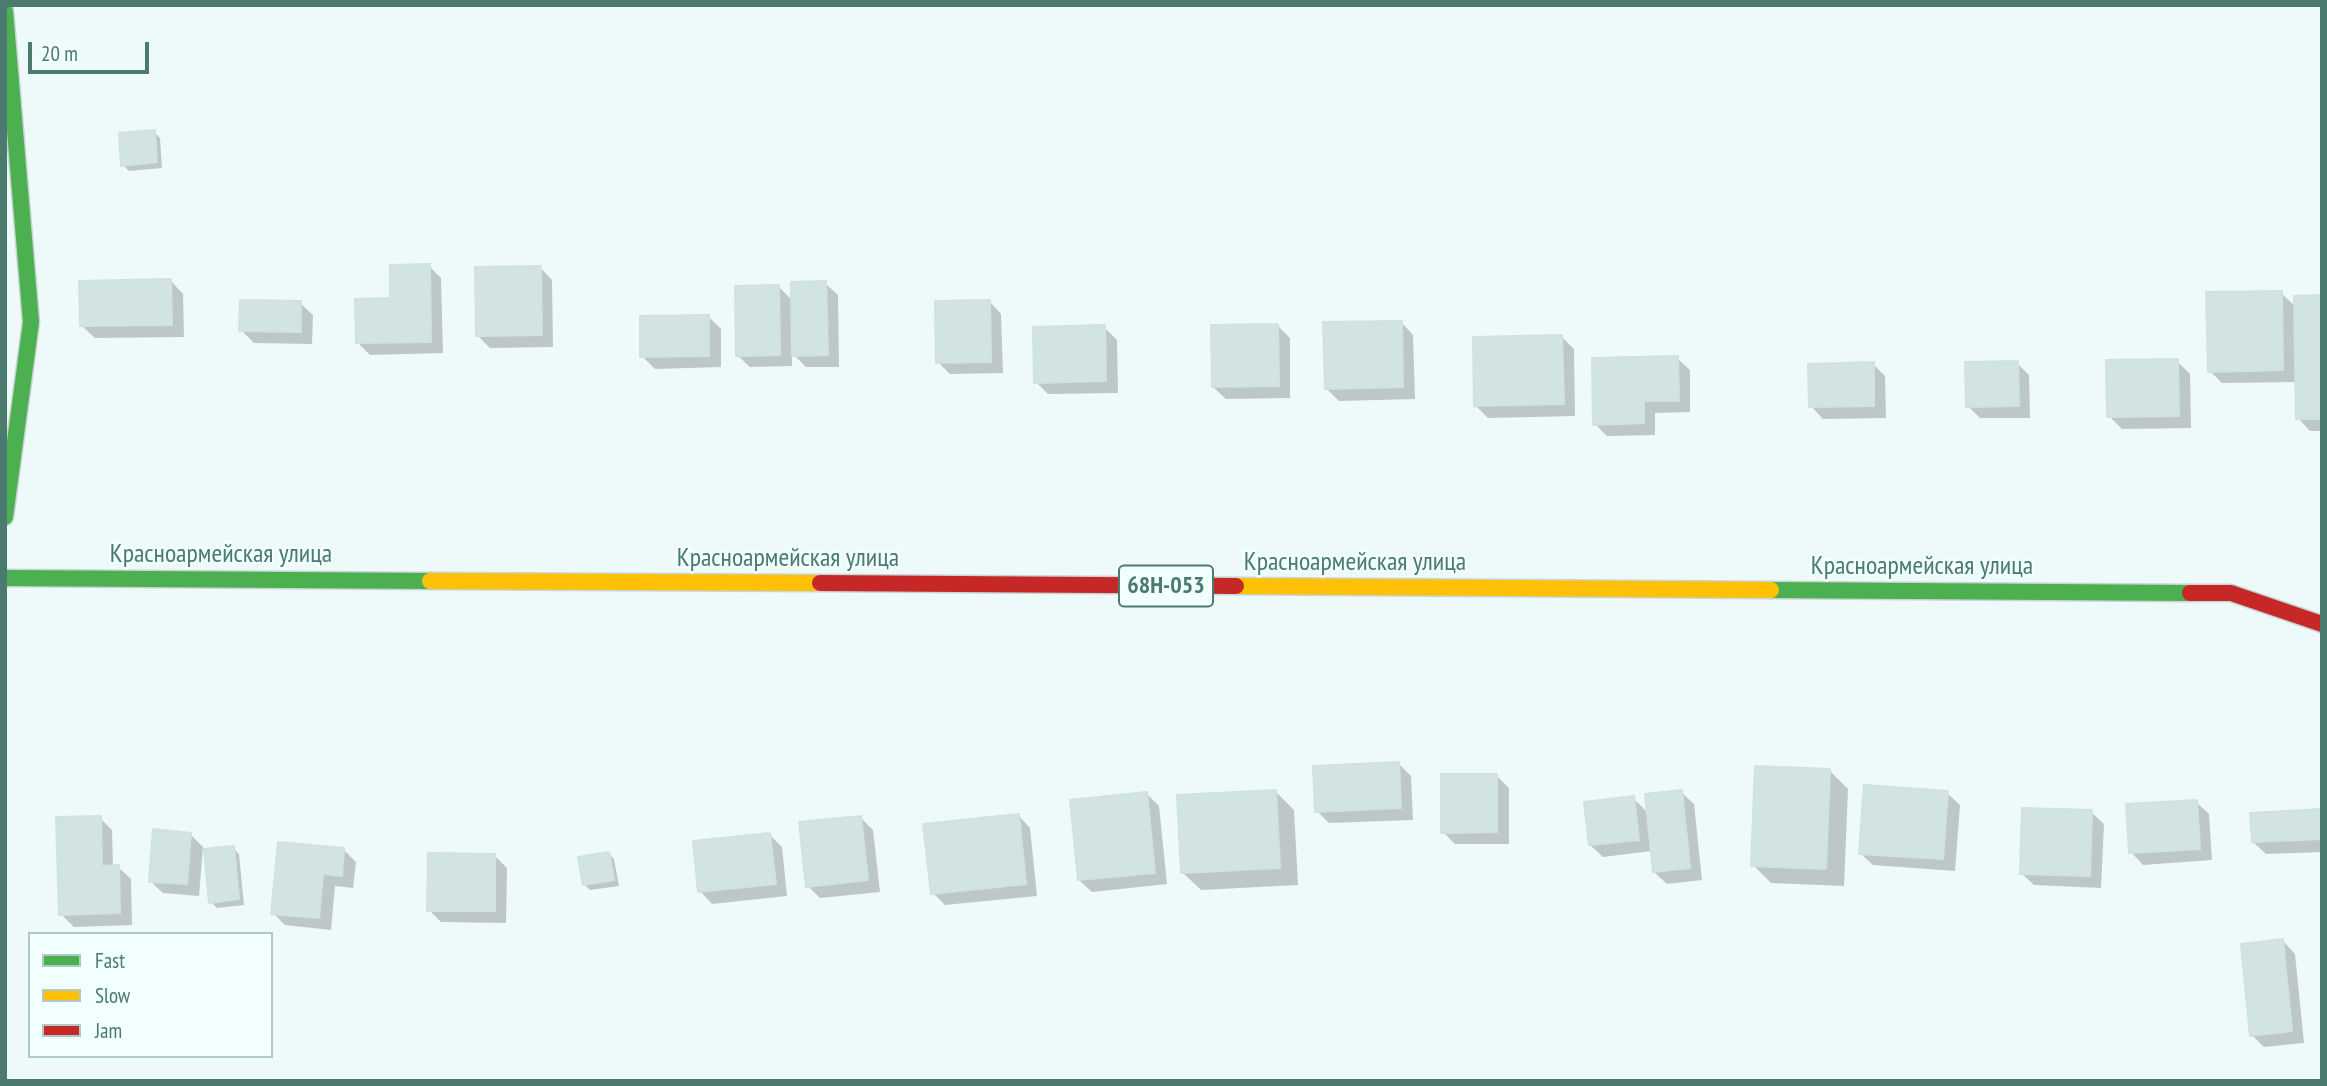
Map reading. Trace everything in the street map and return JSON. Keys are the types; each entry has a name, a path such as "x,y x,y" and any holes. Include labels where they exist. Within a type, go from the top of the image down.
{"main road":[{"path":"5,11 31,322 5,517"},
{"name":"Красноармейская улица","path":"5,578 2231,593 2322,624"}],"building":[{"path":"155,130 157,162 121,166 119,133"},
{"path":"430,264 431,342 356,343 355,299 390,298 390,265"},
{"path":"541,266 542,335 476,336 475,267"},
{"path":"171,279 172,325 80,326 79,281"},
{"path":"826,281 828,355 792,356 791,282"},
{"path":"779,285 780,355 736,356 735,286"},
{"path":"2282,291 2283,370 2208,372 2206,292"},
{"path":"2322,295 2322,419 2296,419 2294,296"},
{"path":"240,300 301,301 301,332 239,331"},
{"path":"990,300 991,362 936,363 935,301"},
{"path":"709,315 709,356 640,357 640,316"},
{"path":"1402,321 1403,387 1325,389 1323,322"},
{"path":"1278,324 1279,386 1212,387 1211,325"},
{"path":"1105,325 1106,381 1034,383 1033,327"},
{"path":"1562,335 1564,404 1474,406 1473,337"},
{"path":"1678,356 1679,401 1644,401 1644,423 1593,425 1592,358"},
{"path":"2178,359 2179,416 2107,417 2106,360"},
{"path":"2018,361 2019,406 1966,407 1965,362"},
{"path":"1874,362 1874,406 1809,407 1808,364"},
{"path":"1399,762 1401,808 1315,812 1313,766"},
{"path":"1755,766 1830,769 1826,869 1751,866"},
{"path":"1441,774 1497,774 1497,832 1441,833"},
{"path":"1864,785 1948,791 1943,859 1859,854"},
{"path":"1276,790 1280,868 1181,873 1177,795"},
{"path":"1682,790 1690,868 1653,872 1645,794"},
{"path":"1147,792 1155,873 1078,880 1070,800"},
{"path":"1634,796 1639,840 1589,845 1584,802"},
{"path":"2197,800 2200,849 2129,853 2126,804"},
{"path":"2022,808 2092,810 2090,876 2020,874"},
{"path":"2322,809 2322,839 2252,842 2250,813"},
{"path":"1019,814 1026,884 931,894 923,824"},
{"path":"101,816 102,866 119,865 120,913 59,915 56,817"},
{"path":"861,816 868,880 806,887 799,822"},
{"path":"153,829 191,833 187,884 149,882"},
{"path":"770,833 776,884 698,892 693,841"},
{"path":"278,842 344,848 342,876 323,874 319,918 271,914"},
{"path":"234,846 239,899 209,903 204,849"},
{"path":"609,852 614,880 583,885 578,857"},
{"path":"428,853 495,854 495,911 427,911"},
{"path":"2283,939 2292,1031 2250,1036 2241,944"}],"traffic: fast":[{"path":"5,11 31,322 5,517"},
{"path":"5,578 430,581"},
{"path":"1771,590 2190,593"}],"traffic: slow":[{"path":"430,581 820,583"},
{"path":"1236,586 1771,590"}],"traffic: jam":[{"path":"820,583 1236,586"},
{"path":"2190,593 2231,593 2322,624"}]}
